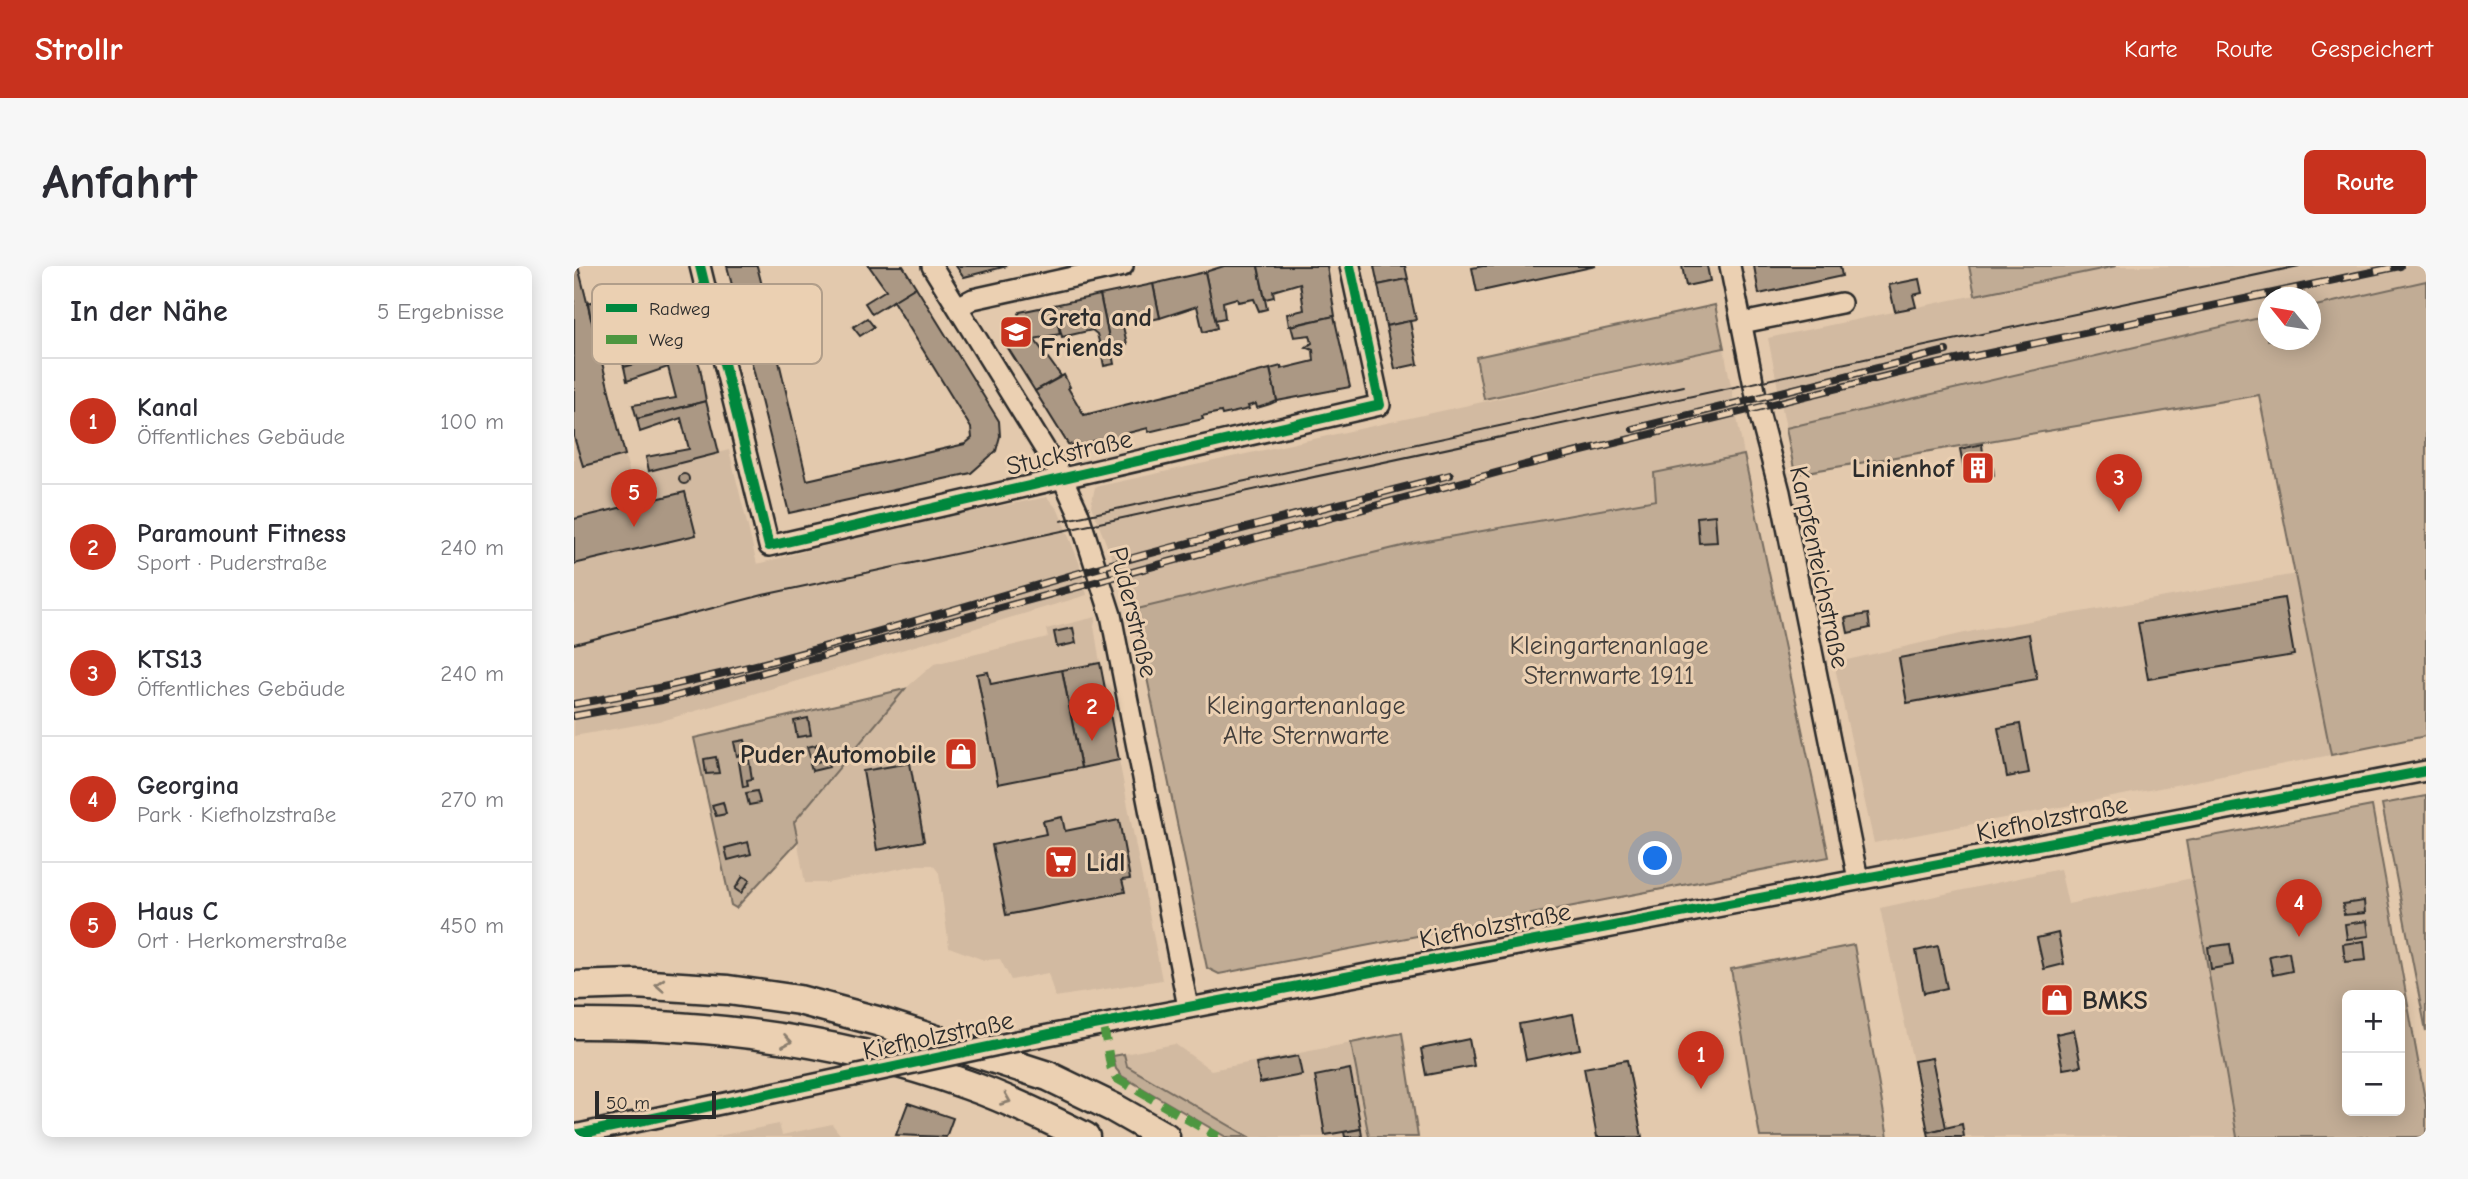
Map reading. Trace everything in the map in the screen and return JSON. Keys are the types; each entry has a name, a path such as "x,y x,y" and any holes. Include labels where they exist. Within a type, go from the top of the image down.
{"highway":[{"path":"574,986 635,984 715,989 799,1000 877,1020 1048,1076 1104,1102 1165,1137"},
{"path":"574,1024 634,1024 720,1030 868,1056 967,1084 1085,1137"}],"street":[{"name":"Stuckstraße","path":"699,266 704,284"},
{"name":"Puderstraße","path":"932,266 1062,477 1078,512 1105,588 1188,1007"},
{"path":"958,307 972,299 1123,266"},
{"name":"Stuckstraße","path":"724,364 769,545 1380,405 1350,266"},
{"name":"Karpfenteichstraße","path":"1730,266 1768,448 1780,492 1858,879"},
{"path":"1742,323 1842,303"},
{"name":"Kiefholzstraße","path":"574,1135 1188,1007 2426,771"}],"shaded area":[{"path":"574,266 578,266 592,322 592,364 602,364 630,475 729,450 757,564 904,525 1047,497 1058,510 1079,562 1087,595 665,720 574,736"},
{"path":"2116,266 2426,266 2426,281 2321,305 2321,287 2258,287 2258,318 1786,428 1768,338"},
{"path":"1724,349 1744,455 1655,473 1657,500 1415,543 1133,610 1091,506 1095,487"},
{"path":"2296,574 2331,755 1874,843 1834,663 1978,630"},
{"path":"1096,617 1094,626 1100,663 1162,980 1055,997 1048,973 1011,980 1000,959 984,960 949,947 939,873 933,865 917,865 827,883 805,883 794,822 905,689 934,664 1048,637 1046,629"},
{"name":"BMKS","path":"2060,869 2068,904 2192,878 2237,1137 1929,1137 1880,908"},
{"path":"1351,1043 1369,1137 1249,1137 1127,1066 1124,1054 1175,1044 1211,1070"},
{"path":"779,1124 782,1135 832,1124 842,1137 713,1137"}],"green space":[{"path":"1969,266 2116,266 1975,295"},
{"path":"2426,281 2426,736 2331,755 2259,395 1795,474 1786,428 2258,318 2258,350 2321,350 2321,305"},
{"path":"1715,305 1724,348 1484,399 1476,357"},
{"path":"1744,455 1829,857 1219,974 1207,968 1133,610 1415,543 1656,500 1654,473"},
{"path":"905,689 794,822 798,841 736,908 731,905 694,738"},
{"path":"2426,796 2426,1031 2382,804"},
{"path":"2372,806 2426,1105 2426,1137 2237,1137 2186,841"},
{"path":"1854,945 1888,1137 1760,1137 1731,969"},
{"path":"1402,1033 1418,1137 1369,1137 1351,1043"},
{"path":"1124,1054 1127,1066 1249,1137 1226,1137 1122,1076 1116,1069 1113,1056"}],"building":[{"path":"574,266 578,266 592,322 592,364 602,364 625,455 583,466 574,437"},
{"path":"727,266 757,266 762,284 732,284"},
{"path":"869,266 903,266 916,287 872,314 865,303 886,290"},
{"path":"956,266 1007,266 964,277"},
{"path":"1224,266 1258,266 1267,309 1259,311 1254,299 1238,302 1237,298 1223,302 1225,318 1215,320 1205,272"},
{"path":"1258,266 1327,266 1335,316 1289,326 1287,314 1304,310 1300,283 1273,291 1274,297 1265,299"},
{"path":"1374,266 1405,266 1408,279 1378,285"},
{"path":"1596,266 1477,292 1472,268"},
{"path":"1682,266 1707,266 1710,281 1686,286"},
{"path":"1754,266 1840,266 1842,276 1759,294"},
{"path":"1205,272 1217,328 1203,332 1197,306 1160,318 1153,284"},
{"path":"1407,279 1416,320 1386,326 1378,285"},
{"path":"1919,279 1922,293 1913,295 1916,307 1895,311 1889,285"},
{"path":"1153,284 1160,318 1150,320 1149,316 1122,322 1127,344 1111,348 1100,295"},
{"path":"916,287 999,421 1000,436 996,451 971,473 789,513 752,364 780,364 807,480 965,444 972,438 971,428 893,301"},
{"path":"1100,295 1110,343 1100,345 1097,334 1092,330 1062,337 1054,305"},
{"path":"592,302 591,319 588,303"},
{"path":"1054,305 1060,334 1034,339 1061,376 1035,391 1006,345 1006,339 1020,312"},
{"path":"1334,316 1350,387 1277,401 1270,369 1314,361 1313,350 1306,347 1312,343 1310,335 1294,337 1291,326"},
{"path":"867,318 874,327 860,336 853,327"},
{"path":"1410,321 1418,364 1395,369 1386,326"},
{"path":"1110,343 1114,364 1104,366 1100,345"},
{"path":"636,364 699,364 706,401 637,419 633,405 676,398 668,367 627,381 624,367"},
{"path":"1270,369 1277,401 1270,404 1257,408 1256,404 1248,406 1249,409 1222,415 1221,412 1202,416 1203,419 1148,432 1148,428 1100,443 1099,440 1093,441 1094,444 1083,447 1068,444 1035,391 1064,375 1070,387 1068,388 1084,415"},
{"path":"706,401 719,453 649,471 646,457 689,449 681,418 640,432 637,419"},
{"name":"Linienhof","path":"1982,444 1984,462 1992,460 1994,475 1966,480 1960,449"},
{"path":"684,474 688,475 688,483 684,484 680,483 679,479 680,475"},
{"path":"685,492 696,535 574,564 574,519"},
{"path":"1715,515 1717,542 1699,543 1697,517"},
{"path":"2284,598 2294,655 2148,679 2138,623"},
{"path":"1868,614 1870,628 1848,633 1845,618"},
{"path":"1073,628 1076,643 1057,647 1054,632"},
{"path":"2029,634 2037,679 1907,703 1899,658"},
{"path":"1100,663 1119,760 1081,768 1062,670"},
{"path":"1062,670 1081,768 998,784 977,674 988,672 991,684"},
{"path":"808,718 811,735 797,737 794,721"},
{"path":"2020,724 2029,773 2007,777 1998,728"},
{"path":"745,740 748,753 737,756 734,742"},
{"path":"824,743 828,758 821,760 817,744"},
{"path":"816,745 818,755 810,757 807,747"},
{"path":"716,757 719,773 706,774 704,759"},
{"path":"827,759 829,767 812,771 810,764"},
{"path":"749,760 752,779 747,780 748,786 743,787 739,762"},
{"path":"910,763 924,841 877,850 863,771"},
{"path":"757,791 760,803 749,805 746,793"},
{"path":"723,802 726,814 716,816 712,805"},
{"name":"Lidl","path":"1062,817 1065,831 1119,820 1130,879 1122,880 1125,892 1006,915 992,845 1046,834 1043,821"},
{"path":"748,842 751,854 728,860 725,848"},
{"path":"743,876 750,880 741,893 735,889"},
{"path":"2364,901 2365,913 2344,915 2343,904"},
{"path":"2367,921 2369,936 2347,939 2345,924"},
{"path":"2058,933 2064,964 2044,969 2037,938"},
{"path":"2364,941 2366,960 2345,962 2343,944"},
{"path":"2230,944 2233,965 2211,969 2208,947"},
{"path":"1938,946 1947,988 1924,993 1916,951"},
{"path":"2289,952 2292,971 2273,975 2269,956"},
{"path":"1573,1014 1580,1049 1526,1060 1519,1024"},
{"path":"2074,1030 2081,1066 2063,1069 2056,1034"},
{"path":"1469,1039 1474,1066 1426,1075 1421,1049"},
{"path":"1298,1056 1302,1075 1260,1083 1256,1064"},
{"path":"1932,1058 1946,1128 1928,1132 1914,1061"},
{"path":"1627,1060 1642,1137 1597,1137 1584,1068"},
{"path":"1350,1069 1361,1129 1325,1135 1315,1076"},
{"path":"908,1103 953,1118 946,1137 896,1135"},
{"path":"1962,1124 1964,1137 1929,1137 1928,1132"},
{"path":"1361,1129 1362,1137 1345,1137 1344,1132"}],"tram line":[{"path":"574,644 763,595 2299,266"},
{"path":"1061,521 1684,386"}],"railway":[{"path":"574,716 662,700 1525,465 1919,368 2400,266"},
{"path":"1633,429 1946,351"},
{"path":"574,704 764,663 1123,561 1450,475"}],"marked path":[{"path":"1103,1024 1111,1068 1116,1078 1218,1137"}],"cycle path":[{"path":"700,266 704,284"},
{"path":"724,364 769,546 1380,405 1350,266"},
{"path":"574,1135 1073,1029 2426,771"}],"place":[{"name":"Greta and Friends","path":"1016,332"},
{"name":"Linienhof","path":"1978,468"},
{"name":"KTS13","path":"2119,512"},
{"name":"Haus C","path":"634,527"},
{"name":"Paramount Fitness","path":"1092,741"},
{"name":"Puder Automobile","path":"961,754"},
{"name":"Lidl","path":"1061,862"},
{"name":"Georgina","path":"2299,937"},
{"name":"BMKS","path":"2057,1000"},
{"name":"Kanal","path":"1701,1089"}],"park label":[{"name":"Kleingartenanlage Sternwarte 1911","path":"1609,660"},
{"name":"Kleingartenanlage Alte Sternwarte","path":"1306,720"}]}
